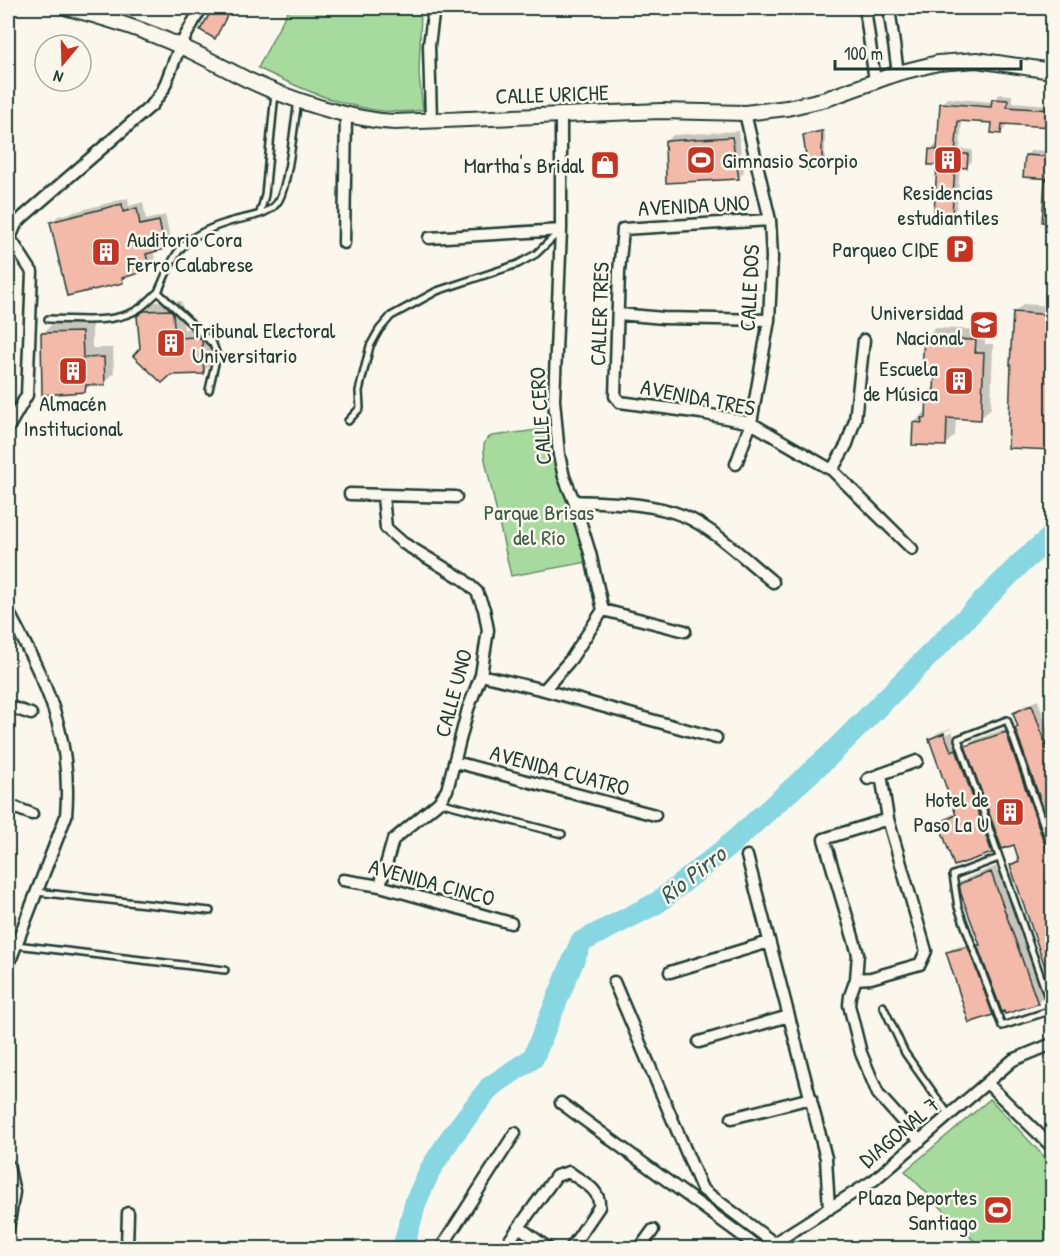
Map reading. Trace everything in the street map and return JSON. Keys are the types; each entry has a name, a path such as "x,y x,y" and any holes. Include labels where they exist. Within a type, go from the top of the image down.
{"main road":[{"name":"CALLE URICHE","path":"68,8 123,24 180,46 248,80 276,91 346,115 372,121 661,111 745,113 787,108 826,99 875,81 938,63 977,60 1053,71"}],"street":[{"path":"8,428 27,395 33,272 12,241 12,233 24,216 152,105 163,90 180,46 201,8"},
{"path":"431,120 429,45 434,8 439,8"},
{"path":"865,8 875,81"},
{"path":"890,8 898,74"},
{"name":"CALLE DOS","path":"736,464 752,423 770,320 772,257 770,220 745,113"},
{"name":"CALLE CERO","path":"561,114 561,230 554,400 559,455 564,477 590,553 603,610"},
{"path":"344,243 346,115"},
{"name":"AVENIDA UNO","path":"622,233 626,228 635,227 770,220"},
{"path":"429,238 561,230"},
{"name":"CALLER TRES","path":"615,396 622,233"},
{"path":"619,314 663,318 770,320"},
{"path":"832,470 847,444 855,420 864,340"},
{"name":"AVENIDA TRES","path":"615,396 621,402 701,413 752,423 832,470 912,549"},
{"path":"350,494 456,497"},
{"name":"CALLE UNO","path":"380,886 393,840 439,802 447,790 468,709 481,675 488,630 484,609 477,592 463,579 403,543 386,528 382,496"},
{"path":"574,501 626,503 684,516 704,527 773,582"},
{"path":"544,690 571,659 603,610 685,632"},
{"path":"8,611 55,708 67,764 68,792 66,816 35,891 8,966"},
{"path":"481,675 544,690 716,738"},
{"path":"8,706 31,714"},
{"path":"868,779 917,761"},
{"name":"AVENIDA CUATRO","path":"454,762 655,815"},
{"path":"856,979 871,978 920,964 927,951 888,819 881,774"},
{"path":"8,806 32,814"},
{"path":"888,819 824,839 858,954 856,979 849,1005 861,1053 878,1094 920,1141"},
{"path":"747,856 826,1158 829,1209"},
{"name":"AVENIDA CINCO","path":"343,880 380,886 511,923"},
{"path":"670,972 769,942"},
{"path":"614,982 702,1189 772,1246"},
{"path":"699,1042 789,1016"},
{"name":"DIAGONAL 7","path":"772,1246 874,1180 1013,1060 1053,1044"},
{"path":"987,1083 1053,1147"},
{"path":"732,1118 811,1098"},
{"path":"561,1103 759,1248"},
{"path":"441,1248 516,1132"},
{"path":"8,1165 14,1192 8,1229"},
{"path":"504,1248 556,1176 570,1172 596,1191 600,1199 598,1207 571,1248"},
{"path":"693,1198 702,1189"},
{"path":"127,1248 128,1213"},
{"path":"519,1227 548,1248"},
{"path":"640,1248 652,1230"}],"lane":[{"path":"260,213 265,195 276,91"},
{"path":"48,319 103,320 134,312 158,292 182,248 192,239 226,222 260,213 274,206 279,201 282,191 298,99"},
{"path":"348,422 360,408 359,392 370,346 379,330 391,316 437,291 518,264 536,254 561,230"},
{"path":"158,292 213,344 217,355 209,390"},
{"path":"999,858 953,875 957,907 1002,1026 1053,1009 958,739 1007,720 1053,849"},
{"path":"439,802 562,834"},
{"path":"35,891 210,912"},
{"path":"16,945 225,970"},
{"path":"883,1006 905,1053 949,1115"}],"green space":[{"path":"298,8 375,8 384,11 421,8 419,75 423,110 380,111 359,107 317,94 258,68 287,12"},
{"name":"Parque Brisas del Río","path":"548,430 554,437 588,562 511,576 485,460 484,446 486,440 492,436"},
{"name":"Plaza Deportes Santiago","path":"990,1099 1052,1165 1052,1248 981,1248 905,1171"}],"building":[{"path":"213,8 228,14 215,39 200,30"},
{"name":"Residencias estudiantiles","path":"992,99 1008,100 1007,107 1053,110 1053,127 1002,124 1001,134 991,133 992,123 958,121 955,154 968,154 967,168 955,167 952,214 934,213 937,165 928,165 929,149 937,150 940,103 991,107"},
{"path":"822,131 822,167 808,170 803,135"},
{"name":"Gimnasio Scorpio","path":"732,137 739,179 666,183 665,141"},
{"path":"1025,155 1053,157 1053,179 1023,177"},
{"path":"1045,180 1053,180 1053,223 1042,222"},
{"name":"Auditorio Cora Ferro Calabrese","path":"122,204 123,212 137,208 140,225 159,221 165,249 146,254 150,270 122,278 123,283 67,296 50,222"},
{"name":"Tribunal Electoral Universitario","path":"170,310 173,313 175,338 198,337 202,340 204,374 171,375 162,383 133,356 140,348 137,316 144,311"},
{"path":"1013,312 1053,315 1053,450 1008,448"},
{"name":"Almacén Institucional","path":"82,332 83,358 104,357 105,385 86,385 85,392 42,395 41,333"},
{"name":"Escuela de Música","path":"924,338 976,340 975,353 984,353 981,420 947,418 946,446 912,445 913,422 922,423 921,418 926,418 927,392 934,392 935,370 922,369"},
{"name":"Hotel de Paso La U","path":"1032,705 1053,765 1053,836 1015,728 1018,727 1013,713"},
{"name":"Hotel de Paso La U","path":"1006,732 1047,851 1053,854 1053,865 1047,866 1053,880 1053,984 1051,984 1010,865 1019,861 1014,845 1002,849 965,746"},
{"name":"Hotel de Paso La U","path":"944,733 951,751 956,749 992,853 954,866 939,823 956,815 929,739"},
{"name":"Hotel de Paso La U","path":"991,872 1038,1004 1005,1014 1004,1011 1002,1012 977,945 980,945 959,884"},
{"path":"968,947 993,1015 969,1023 946,952"}],"waterway":[{"name":"Río Pirro","path":"403,1248 416,1201 430,1170 452,1136 490,1087 533,1058 581,942 657,903 726,848 829,756 1022,562 1052,536"}],"place":[{"name":"Gimnasio Scorpio","path":"701,160"},
{"name":"Residencias estudiantiles","path":"948,160"},
{"name":"Martha's Bridal","path":"605,165"},
{"name":"Parqueo CIDE","path":"960,249"},
{"name":"Auditorio Cora Ferro Calabrese","path":"106,252"},
{"name":"Universidad Nacional","path":"984,325"},
{"name":"Tribunal Electoral Universitario","path":"171,343"},
{"name":"Almacén Institucional","path":"73,371"},
{"name":"Escuela de Música","path":"959,381"},
{"name":"Hotel de Paso La U","path":"1010,812"},
{"name":"Plaza Deportes Santiago","path":"998,1210"}]}
